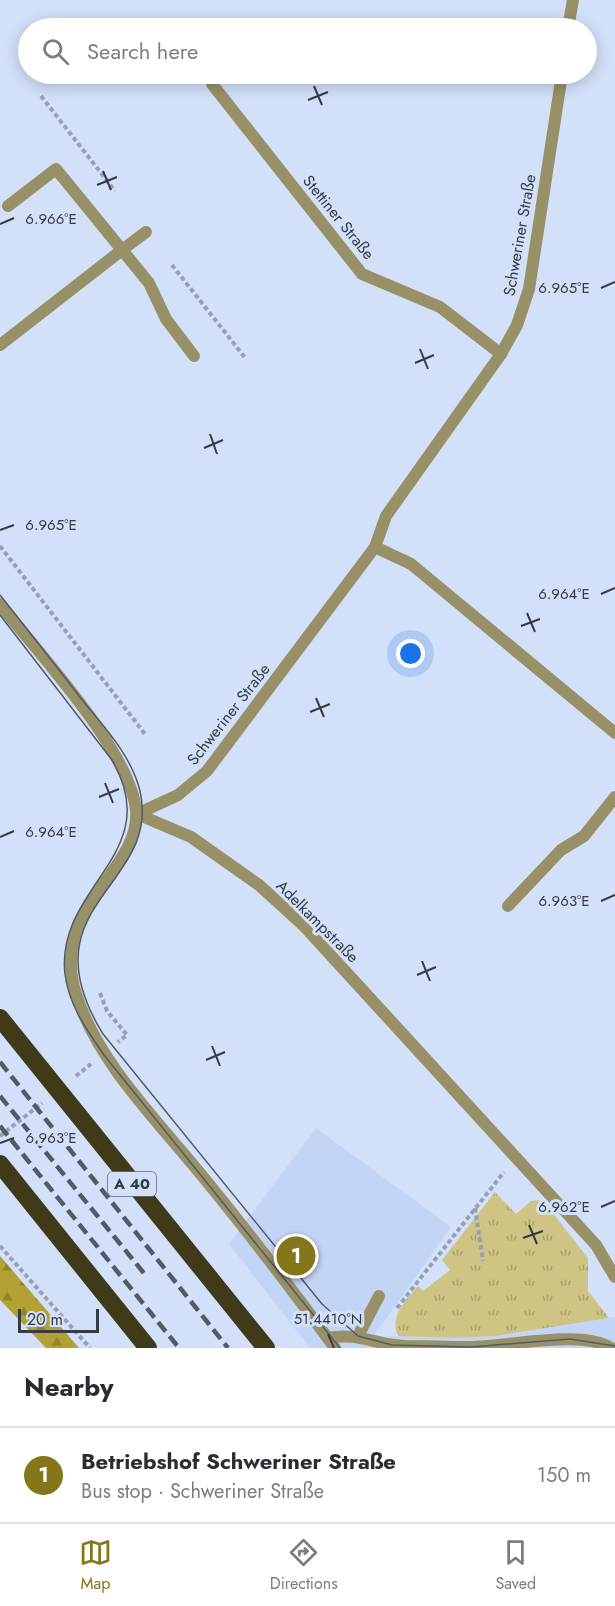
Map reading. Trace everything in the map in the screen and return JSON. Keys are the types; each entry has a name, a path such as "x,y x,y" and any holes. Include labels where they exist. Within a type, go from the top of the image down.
{"highway":[{"name":"A 40","path":"0,1018 266,1348"},
{"path":"0,1164 148,1348"}],"street":[{"path":"570,18 573,0"},
{"name":"Stettiner Straße","path":"212,84 362,274 440,307 501,354"},
{"name":"Schweriner Straße","path":"137,814 178,795 207,771 375,547 386,516 501,354 517,325 529,289 560,84"},
{"path":"8,206 56,169 149,283 166,319 194,356"},
{"path":"0,345 146,232"},
{"path":"375,547 411,564 615,733"},
{"path":"0,604 117,755 134,794 137,814 126,850 86,908 77,929 72,949 75,992 104,1055 231,1211 331,1343 358,1336 392,1345 471,1347 570,1339 604,1343 611,1348"},
{"path":"508,906 561,850 584,836 615,797"},
{"name":"Adelkampstraße","path":"137,814 191,837 259,885 294,917 596,1245 615,1276"},
{"path":"358,1336 379,1296"}],"path":[{"path":"40,96 115,191"},
{"path":"172,265 246,359"},
{"path":"0,546 145,734"},
{"path":"98,989 107,1011 127,1035 123,1038"},
{"path":"372,1340 516,1158"},
{"path":"475,1207 483,1261"},
{"path":"0,1246 90,1348"}],"shaded area":[{"path":"316,1128 451,1227 373,1337 496,1336 615,1317 615,1348 310,1348 229,1244"}],"green space":[{"path":"495,1192 516,1214 531,1201 538,1200 548,1207 588,1258 588,1291 609,1318 496,1336 455,1338 398,1336 397,1315 404,1303 418,1286 423,1291 450,1270 442,1260"},
{"path":"0,1256 79,1348 46,1348 0,1300"}],"tram line":[{"path":"0,595 115,740 136,777 140,791 141,824 132,851 85,925 78,955 83,990 103,1034 322,1304 358,1336 392,1345 471,1347 570,1339 615,1346"},
{"path":"0,615 112,760 125,793 126,821 119,846 76,917 66,943 65,974 70,997 85,1027 104,1055 340,1348"}],"railway":[{"path":"0,1062 228,1348"},
{"path":"0,1096 147,1277"},
{"path":"0,1126 179,1348"}],"place":[{"name":"Betriebshof Schweriner Straße","path":"296,1256"}]}
